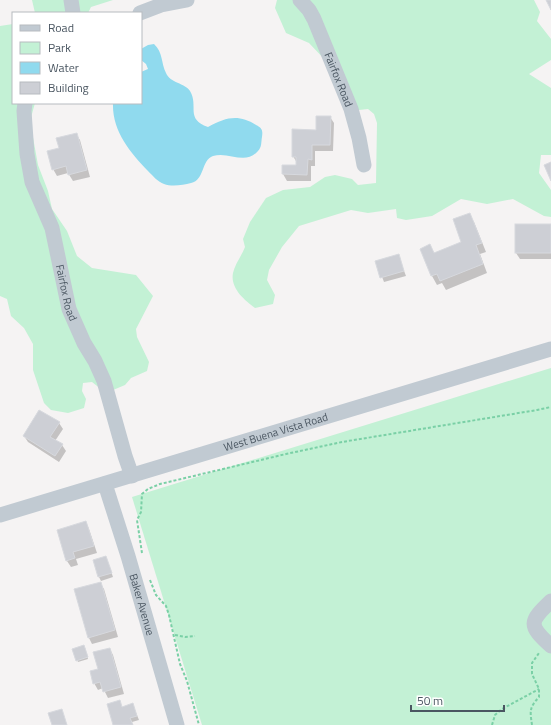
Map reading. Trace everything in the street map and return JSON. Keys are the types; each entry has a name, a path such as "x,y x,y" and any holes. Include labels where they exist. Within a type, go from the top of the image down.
{"street":[{"path":"71,0 73,12"},
{"path":"142,12 161,5 187,0"},
{"name":"Fairfox Road","path":"300,0 309,10 314,19 351,109 359,138 364,166"},
{"name":"Fairfox Road","path":"25,104 27,154 32,182 52,228 69,309 84,343 104,380 132,476"},
{"name":"West Buena Vista Road","path":"0,515 551,349"},
{"name":"Baker Avenue","path":"105,484 128,556 177,725"},
{"path":"549,644 536,631 534,624 536,615 551,601"}],"path":[{"path":"143,556 137,520 141,512 142,494 148,489 160,484 342,442 551,407"},
{"path":"149,576 156,595 166,606 175,636 180,664 199,725"},
{"path":"175,636 196,636"},
{"path":"532,725 530,711 533,704 539,697 539,689 532,674 532,663 549,644"},
{"path":"492,725 495,715 502,709 539,689"}],"green space":[{"path":"32,0 113,0 91,7 88,12 35,12"},
{"path":"277,0 534,0 540,12 537,21 551,39 551,60 529,74 551,88 551,155 541,155 539,173 551,190 551,217 544,216 513,199 487,204 461,199 432,216 406,220 397,218 396,209 368,213 351,210 299,226 282,247 269,270 267,280 275,295 273,304 255,308 251,305 236,289 233,273 245,247 243,239 250,222 266,198 283,190 310,187 325,177 335,175 352,179 358,185 376,183 377,123 374,114 368,109 359,110 345,106 345,81 309,43 286,33 275,8"},
{"path":"12,24 12,104 35,104 30,121 38,165 48,191 52,209 67,231 77,256 92,268 136,275 153,296 136,329 137,337 149,362 147,371 131,378 125,385 106,393 92,382 83,383 82,391 86,399 84,408 68,413 51,410 44,403 33,370 33,344 24,328 11,316 7,299 0,296 0,26"},
{"path":"551,368 551,725 202,725 132,497"}],"water":[{"path":"154,44 159,50 164,69 168,76 174,81 188,88 192,97 195,116 201,124 208,127 227,119 244,119 260,127 262,130 261,144 258,151 253,155 242,158 225,155 213,156 206,161 199,178 191,183 174,186 167,185 158,180 148,171 123,140 113,113 113,104 142,104 142,72 148,69 146,64 142,61 142,48"}],"building":[{"path":"546,0 551,0 551,10"},
{"path":"316,116 331,116 330,145 312,145 312,160 308,159 307,175 282,174 282,165 296,165 296,157 292,157 292,129 316,130"},
{"path":"77,133 87,170 68,175 66,166 52,170 47,151 59,148 56,138"},
{"path":"551,162 551,181 544,165"},
{"path":"470,213 482,243 476,245 483,264 440,281 437,274 431,276 420,249 430,244 434,253 461,242 453,219"},
{"path":"515,224 551,224 551,253 515,253"},
{"path":"399,254 404,271 380,278 375,261"},
{"path":"39,410 60,422 50,437 63,444 55,456 23,436"},
{"path":"86,521 94,546 73,552 75,558 66,561 57,530"},
{"path":"106,556 112,573 98,577 93,560"},
{"path":"101,582 115,630 88,638 74,589"},
{"path":"84,645 88,657 76,661 72,649"},
{"path":"110,648 121,687 103,692 100,682 93,684 90,671 98,669 93,652"},
{"path":"120,700 122,707 133,703 137,716 130,718 133,725 113,725 107,704"},
{"path":"62,709 67,725 52,725 48,713"}]}
